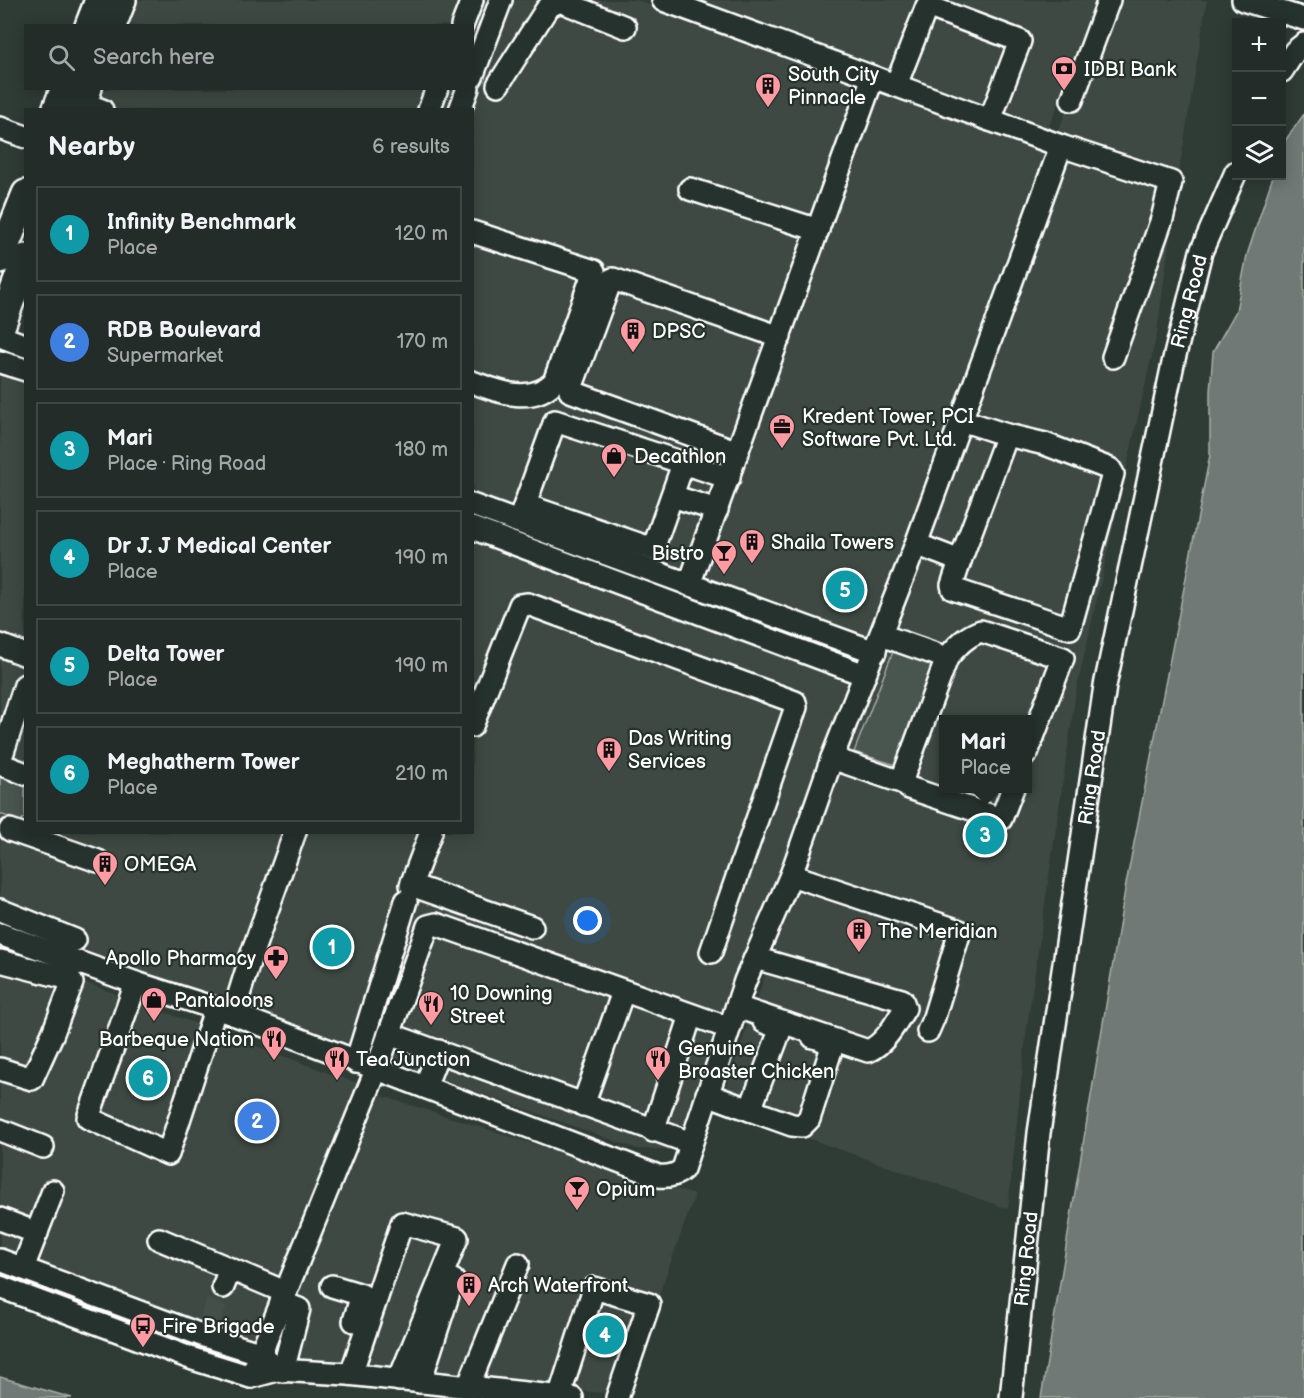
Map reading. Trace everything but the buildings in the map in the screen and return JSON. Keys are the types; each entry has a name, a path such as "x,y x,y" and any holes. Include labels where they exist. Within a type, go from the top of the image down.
{"main road":[{"path":"90,24 99,0"},
{"path":"113,24 122,0"},
{"path":"62,108 84,100"},
{"path":"0,259 24,199"},
{"path":"0,329 24,263"}],"street":[{"path":"463,24 472,0"},
{"path":"474,72 501,0"},
{"path":"498,85 546,10 555,2 561,0 625,27"},
{"path":"663,0 1061,146 1171,182 1162,219 1113,357"},
{"path":"1072,100 1109,0"},
{"path":"1243,0 1299,11"},
{"path":"896,85 927,6 1020,41 990,120"},
{"path":"1286,64 1295,51 1304,44"},
{"path":"689,585 873,77"},
{"path":"430,108 436,90"},
{"path":"461,108 467,90"},
{"path":"0,128 24,136"},
{"path":"0,934 224,1012 658,1176 668,1177 678,1174 682,1169 755,958 791,875 832,758 916,544 1061,146"},
{"name":"Ring Road","path":"1011,1398 1039,1133 1106,686 1174,359 1201,252 1232,180"},
{"path":"690,189 818,230"},
{"path":"474,233 594,271 554,382 538,392 511,396 474,383"},
{"path":"738,452 570,391 613,279 780,337"},
{"path":"0,336 24,345"},
{"path":"0,362 24,369"},
{"path":"961,420 1045,444 1113,471 1070,628 953,589 952,585 960,561 1008,435"},
{"path":"522,513 555,422 729,478"},
{"path":"614,546 653,549 683,464"},
{"path":"672,496 717,510"},
{"path":"474,505 522,513 614,546 689,585 878,643 947,658"},
{"path":"474,529 865,675"},
{"path":"916,544 960,561"},
{"path":"474,721 520,605 524,604 795,702 796,707 711,952"},
{"path":"904,783 903,777 947,658 972,634 981,631 1064,658 1032,740"},
{"path":"0,645 24,654"},
{"path":"24,688 0,762 24,773"},
{"path":"832,758 904,783 909,788 1001,819 1011,793"},
{"path":"30,834 98,861"},
{"path":"136,983 88,1118 168,1154 224,1012 250,956 293,834"},
{"path":"430,834 411,885 532,927"},
{"path":"791,875 960,931 928,1031"},
{"path":"356,1062 406,901"},
{"path":"0,910 75,940"},
{"path":"251,1377 376,1068 426,928 431,924 691,1015 734,1016 824,1040 830,1045 831,1050 813,1109 809,1119 802,1126 792,1125 707,1094"},
{"path":"734,1016 868,1051 877,1045 896,1023 905,1008 903,1000 755,958"},
{"path":"0,961 70,979 72,982 53,1033 32,1079 0,1069"},
{"path":"583,1105 623,992"},
{"path":"653,1131 691,1015"},
{"path":"750,1110 781,1028"},
{"path":"389,1034 691,1143"},
{"path":"425,1087 439,1051"},
{"path":"0,1130 43,1147"},
{"path":"37,1274 58,1197 37,1233 37,1274 44,1303"},
{"path":"0,1219 37,1233"},
{"path":"344,1374 402,1223 457,1238 410,1381"},
{"path":"159,1239 227,1278 283,1297 299,1310 280,1370"},
{"path":"0,1260 137,1311 206,1329 260,1353 280,1370"},
{"path":"468,1387 518,1264"},
{"path":"410,1381 457,1268"},
{"path":"332,1286 362,1295 344,1374"},
{"path":"0,1287 194,1359 251,1377 280,1370 344,1374 566,1397 594,1288 649,1304 617,1398"},
{"path":"128,1335 137,1311"},
{"path":"194,1359 206,1329"}],"shaded area":[{"path":"128,0 637,0 860,80 679,588 474,508 474,108 89,108 95,90 474,90 474,24 119,24"},
{"path":"671,0 1102,0 1045,136"},
{"path":"1111,0 1207,0 1177,185 1157,333 1076,692 1027,1027 1008,1209 719,1107 875,660 684,596 876,88 1050,151"},
{"path":"1304,114 1304,1398 1041,1398 1126,884 1210,455 1210,392 1213,352 1236,311 1247,255 1272,180 1286,180 1286,139"},
{"path":"0,362 24,371 24,647 0,638"},
{"path":"474,541 855,676 683,1136 670,1150 637,1149 365,1052 0,931 0,657 24,666 24,834 282,834 279,840 297,854 305,834 474,834"},
{"path":"894,649 935,662 896,765 854,752"},
{"path":"0,769 24,778 24,818 20,821 0,814"},
{"path":"0,951 362,1085 263,1347 0,1255"},
{"path":"373,1093 695,1195 623,1395 285,1362 271,1356"},
{"path":"0,1377 72,1398 0,1398"}],"tunnel":[{"path":"209,1322 223,1287"}],"place":[{"name":"IDBI Bank","path":"1064,92"},
{"name":"South City Pinnacle","path":"768,109"},
{"name":"DPSC","path":"633,354"},
{"name":"Kredent Tower, PCI Software Pvt. Ltd.","path":"782,450"},
{"name":"Decathlon","path":"614,479"},
{"name":"Shaila Towers","path":"752,565"},
{"name":"Bistro","path":"724,576"},
{"name":"Delta Tower","path":"845,590"},
{"name":"Das Writing Services","path":"609,773"},
{"name":"Mari","path":"985,835"},
{"name":"OMEGA","path":"105,887"},
{"name":"Infinity Benchmark","path":"332,947"},
{"name":"The Meridian","path":"859,954"},
{"name":"Apollo Pharmacy","path":"276,981"},
{"name":"Pantaloons","path":"154,1023"},
{"name":"10 Downing Street","path":"431,1027"},
{"name":"Barbeque Nation","path":"274,1062"},
{"name":"Meghatherm Tower","path":"148,1078"},
{"name":"Tea Junction","path":"337,1082"},
{"name":"Genuine Broaster Chicken","path":"658,1082"},
{"name":"RDB Boulevard","path":"257,1121"},
{"name":"Opium","path":"577,1212"},
{"name":"Arch Waterfront","path":"469,1308"},
{"name":"Dr J. J Medical Center","path":"605,1335"},
{"name":"Fire Brigade","path":"143,1349"}]}
